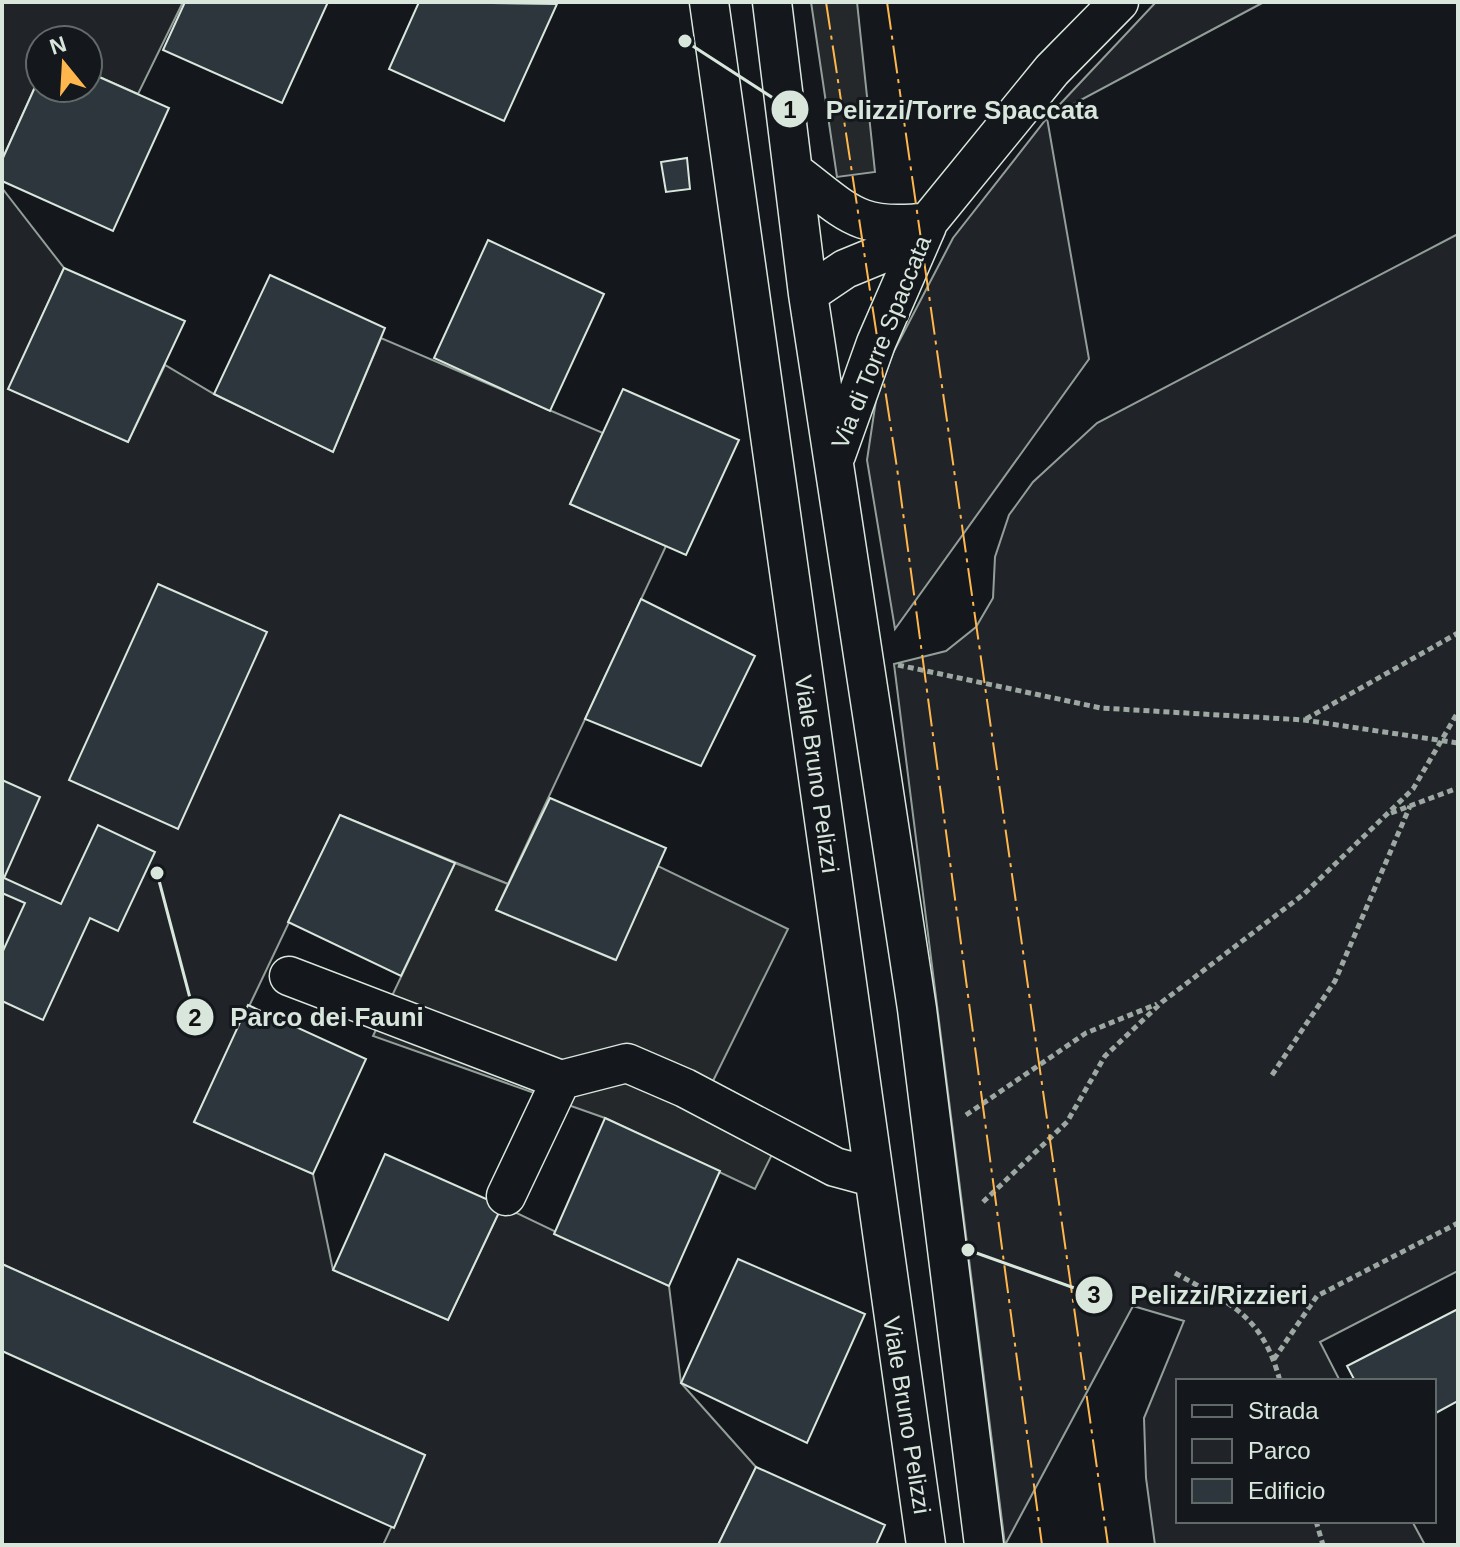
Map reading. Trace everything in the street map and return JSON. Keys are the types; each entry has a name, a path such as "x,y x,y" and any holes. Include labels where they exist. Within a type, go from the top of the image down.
{"street":[{"name":"Viale Bruno Pelizzi","path":"709,2 909,1438 916,1539"},
{"path":"772,2 808,294 917,1009 983,1532 916,1539"},
{"name":"Via di Torre Spaccata","path":"751,303 808,294 845,269 896,248 928,222 1052,70 1119,2"},
{"name":"Via di Torre Spaccata","path":"793,171 852,215 867,222 892,227 928,222"},
{"name":"Via di Torre Spaccata","path":"834,462 876,343 928,222"},
{"path":"808,294 848,289 910,268"},
{"path":"289,976 561,1080 627,1063 685,1088 835,1167 872,1177"},
{"path":"506,1196 561,1080"}],"path":[{"path":"1304,720 1458,633"},
{"path":"894,664 1101,708 1304,720 1458,743"},
{"path":"983,1202 1067,1122 1105,1056 1162,1002 1304,894 1413,789 1458,712"},
{"path":"1386,815 1458,788"},
{"path":"1272,1075 1335,981 1410,806"},
{"path":"963,1117 1086,1033 1162,1002"},
{"path":"1274,1359 1317,1296 1458,1223"},
{"path":"1175,1273 1245,1312 1274,1359 1279,1379"},
{"path":"1317,1523 1323,1545"}],"green space":[{"path":"2,2 183,2 138,94 104,79 104,24 24,24 24,104 27,104 2,160"},
{"path":"1156,2 1264,2 1047,118"},
{"path":"1047,118 1089,359 895,629 867,460 876,400 893,353 953,238"},
{"path":"2,188 64,268 9,389 128,442 165,365 214,394 333,452 381,338 603,433 570,504 666,546 508,884 340,815 194,1122 313,1174 333,1270 448,1320 502,1206 669,1286 681,1383 756,1467 718,1545 383,1545 425,1455 2,1264"},
{"path":"1458,234 1458,1271 1320,1342 1339,1379 1176,1379 1176,1523 1413,1523 1425,1545 1155,1545 1146,1478 1144,1418 1184,1321 1133,1306 1005,1545 894,664 946,651 976,627 993,598 995,557 1009,515 1033,482 1097,423"}],"shaded area":[{"path":"811,2 857,2 875,172 837,177"},
{"path":"455,863 508,884 496,910 615,960 658,866 788,929 710,1087 780,1138 755,1189 605,1118 373,1036"}],"building":[{"path":"185,2 328,2 282,103 163,50"},
{"path":"419,2 557,4 504,121 389,69"},
{"path":"104,79 169,108 113,231 2,181 2,160 27,104 104,104"},
{"path":"687,158 690,189 666,192 661,162"},
{"path":"488,240 604,294 550,411 434,358"},
{"path":"64,268 185,321 128,442 8,389"},
{"path":"270,275 385,328 333,452 214,394"},
{"path":"623,389 739,440 686,555 570,504"},
{"path":"158,584 267,632 178,829 69,780"},
{"path":"641,599 755,656 701,766 585,719"},
{"path":"2,780 40,797 4,878 61,904 98,825 155,852 118,931 90,918 43,1020 2,1001 2,953 25,903 2,893"},
{"path":"550,798 666,848 616,960 496,910"},
{"path":"340,815 455,863 401,976 288,922"},
{"path":"248,1005 366,1059 313,1174 194,1122"},
{"path":"605,1118 720,1171 669,1286 554,1234"},
{"path":"385,1154 502,1206 448,1320 333,1270"},
{"path":"738,1259 865,1314 807,1443 681,1383"},
{"path":"2,1264 425,1455 394,1528 2,1351"},
{"path":"1458,1309 1458,1401 1436,1413 1436,1379 1354,1379 1347,1366"},
{"path":"756,1467 885,1525 876,1545 718,1545"}],"power":[{"path":"826,2 897,468 1042,1545"},
{"path":"887,2 1108,1545"}],"place":[{"name":"Pelizzi/Torre Spaccata","path":"685,41"},
{"name":"Parco dei Fauni","path":"157,873"},
{"name":"Pelizzi/Rizzieri","path":"968,1250"}]}
